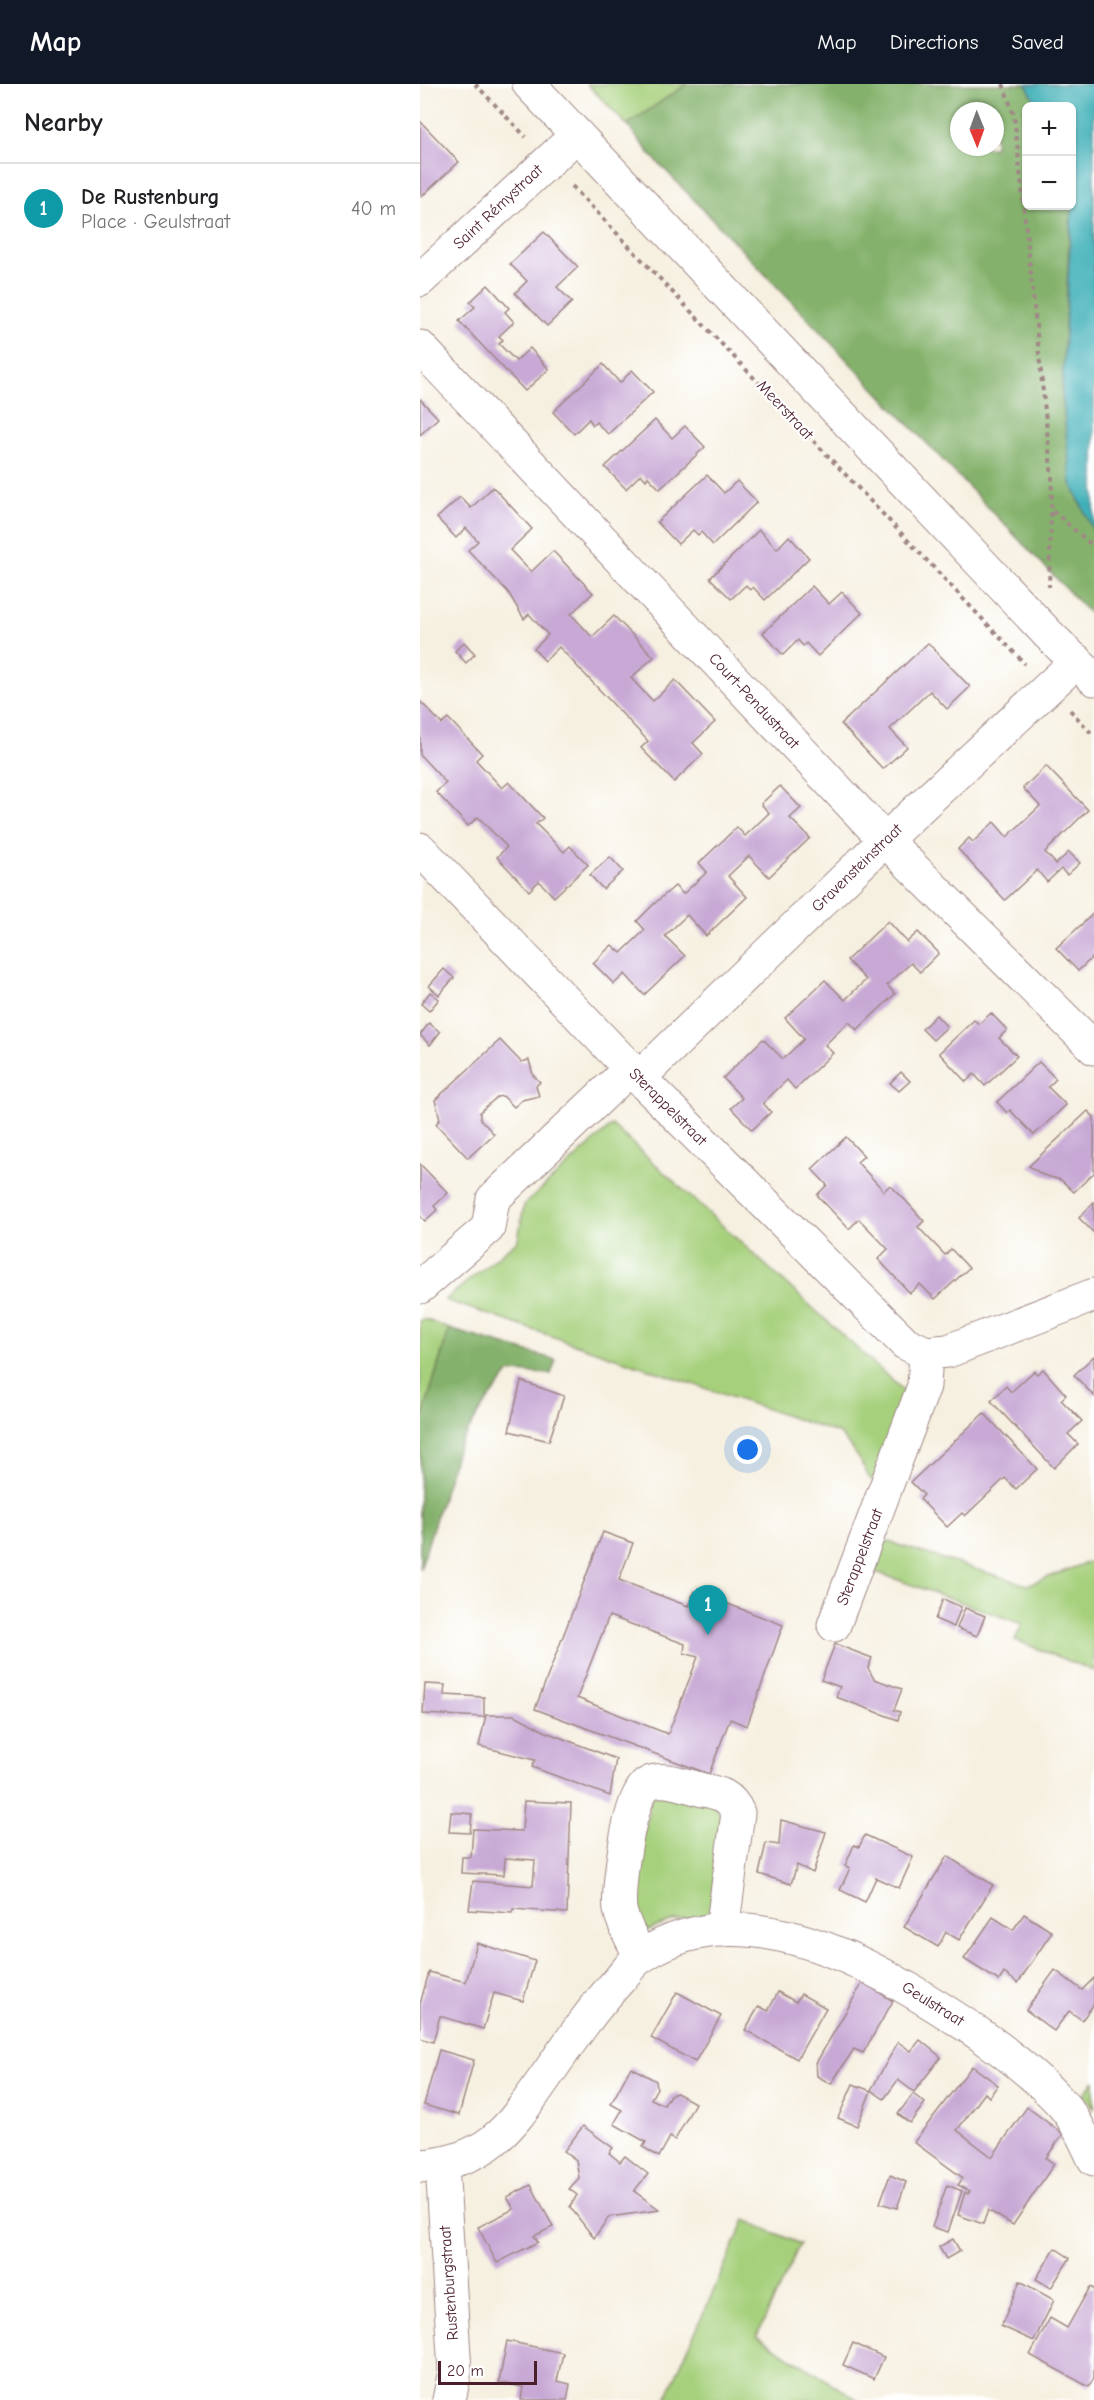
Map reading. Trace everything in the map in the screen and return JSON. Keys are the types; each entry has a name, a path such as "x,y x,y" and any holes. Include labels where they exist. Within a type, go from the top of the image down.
{"street":[{"path":"529,84 1048,634 1085,670"},
{"name":"Saint Rémystraat","path":"420,280 577,135"},
{"name":"Court-Pendustraat","path":"420,347 885,840 1094,1048"},
{"name":"Gravensteinstraat","path":"420,1287 488,1228 493,1199 634,1073 1048,687 1085,670"},
{"name":"Sterappelstraat","path":"420,849 634,1073 905,1343 926,1353 924,1386 834,1625"},
{"path":"926,1353 948,1351 1094,1295"},
{"path":"640,1956 620,1910 627,1831 638,1793 647,1783 661,1781 671,1783 722,1794 733,1801 738,1813 722,1930"},
{"name":"Geulstraat","path":"431,2165 480,2152 511,2126 597,2004 640,1956 675,1939 722,1930 763,1932 809,1940 867,1963 960,2019 1034,2079 1062,2105 1081,2132 1094,2159"},
{"name":"Rustenburgstraat","path":"431,2165 455,2371 449,2400"}],"path":[{"name":"Meerstraat","path":"476,84 1094,736"},
{"path":"1003,84 1014,115 1052,477 1048,634"},
{"path":"1052,511 1094,547"}],"green space":[{"path":"587,84 687,84 627,125"},
{"path":"687,84 1026,84 1036,102 1022,102 1022,210 1071,210 1062,391 1071,483 1094,532 1094,618 650,154 627,125"},
{"path":"612,1125 907,1394 877,1480 870,1479 858,1457 840,1434 445,1300 518,1240 524,1205"},
{"path":"420,1320 427,1320 449,1329 420,1426"},
{"path":"449,1329 556,1360 551,1374 510,1372 481,1409 458,1447 420,1569 420,1426"},
{"path":"882,1540 1027,1585 1094,1560 1094,1671 1015,1640 1022,1624 873,1571"},
{"path":"652,1793 712,1801 724,1818 710,1914 673,1921 646,1931 630,1905"},
{"path":"1094,2081 1094,2109 1084,2094"},
{"path":"745,2220 800,2244 757,2336 858,2400 665,2400"}],"water":[{"path":"1026,84 1094,84 1094,532 1071,483 1062,391 1072,210 1076,210 1076,102 1036,102"}],"building":[{"path":"420,121 459,162 422,196 420,193"},
{"path":"544,232 578,267 557,287 572,302 547,326 515,293 527,281 510,264"},
{"path":"488,285 509,308 505,312 514,322 499,336 503,340 499,344 516,361 530,348 549,369 525,391 459,321 475,307 470,302"},
{"path":"603,364 620,383 632,370 653,392 608,434 596,422 593,425 589,419 574,434 553,412"},
{"path":"420,399 438,418 420,435"},
{"path":"655,420 672,438 685,426 705,447 660,489 648,477 646,480 641,474 626,489 605,467"},
{"path":"707,475 724,493 737,481 757,502 713,545 701,532 698,535 693,530 678,544 657,522"},
{"path":"493,487 532,529 510,550 531,572 553,551 593,593 571,614 592,637 614,616 654,657 631,678 642,690 653,701 675,680 715,722 693,743 703,754 674,782 641,748 648,741 559,647 545,661 534,649 548,635 529,614 524,619 508,592 468,550 478,541 466,528 456,538 437,518 460,497 471,508"},
{"path":"759,530 777,549 789,536 809,558 765,600 753,587 750,590 746,585 731,599 710,578"},
{"path":"812,586 829,604 842,592 862,613 818,656 806,643 803,646 798,640 783,655 763,633"},
{"path":"464,642 475,654 466,663 455,651"},
{"path":"928,643 970,687 947,709 930,691 890,729 907,747 883,769 841,724"},
{"path":"420,701 442,724 448,718 482,754 476,760 502,788 509,782 543,818 536,824 564,852 570,846 588,865 554,897 539,881 529,891 497,857 507,847 478,817 468,826 436,792 446,783 420,755"},
{"path":"1046,766 1088,810 1045,852 1056,864 1069,852 1080,863 1067,875 1061,869 1047,882 1037,870 1005,900 958,849 969,838 973,842 994,822 1007,837 1040,806 1023,788"},
{"path":"780,786 801,808 790,818 810,838 769,877 749,856 728,876 747,897 706,936 687,915 665,936 685,956 644,995 625,974 614,984 593,963 612,945 621,953 645,930 637,921 655,903 675,886 683,894 707,872 699,863 737,827 745,836 769,813 761,804"},
{"path":"610,857 623,871 603,889 590,875"},
{"path":"1094,913 1094,956 1078,971 1056,948"},
{"path":"888,921 907,942 918,932 939,953 920,972 911,963 887,985 895,994 857,1030 849,1022 837,1033 825,1045 833,1053 795,1089 787,1080 763,1103 771,1112 752,1130 731,1108 742,1098 723,1078 763,1039 783,1059 804,1039 785,1018 825,980 845,1000 866,980 847,960"},
{"path":"444,969 454,978 439,995 429,986"},
{"path":"430,992 439,999 429,1011 421,1004"},
{"path":"991,1013 1007,1030 999,1038 1017,1056 985,1086 974,1074 966,1082 939,1053 974,1020 979,1024"},
{"path":"936,1015 947,1027 933,1040 922,1029"},
{"path":"429,1023 440,1032 430,1045 420,1035"},
{"path":"500,1040 521,1062 529,1060 533,1075 540,1082 536,1086 539,1096 522,1100 514,1107 503,1096 497,1097 480,1112 480,1119 494,1134 468,1158 436,1124 440,1119 435,1100"},
{"path":"1039,1062 1056,1079 1048,1087 1066,1105 1034,1135 1010,1110 1007,1113 997,1102"},
{"path":"901,1072 910,1081 899,1091 890,1083"},
{"path":"1088,1111 1094,1117 1094,1173 1074,1192 1061,1180 1043,1175 1029,1166"},
{"path":"846,1137 864,1156 857,1162 884,1191 890,1185 924,1221 918,1227 945,1255 951,1249 969,1268 935,1299 920,1284 910,1293 878,1259 888,1249 859,1219 849,1229 817,1195 827,1185 812,1169"},
{"path":"420,1164 448,1193 434,1206 437,1210 425,1221 420,1216"},
{"path":"1094,1202 1094,1233 1079,1218"},
{"path":"1094,1356 1094,1396 1074,1375"},
{"path":"1043,1369 1066,1395 1061,1400 1082,1421 1068,1434 1078,1444 1054,1468 991,1401 1006,1386 1011,1392 1034,1371 1037,1374"},
{"path":"521,1381 564,1396 549,1441 509,1431"},
{"path":"984,1413 1037,1469 1016,1489 1005,1478 965,1516 962,1513 947,1527 920,1499 924,1495 911,1482"},
{"path":"603,1532 633,1543 619,1580 688,1606 694,1591 783,1625 747,1726 730,1719 709,1774 535,1709","holes":["609,1616 685,1644 684,1653 698,1657 668,1734 577,1698"]},
{"path":"943,1599 961,1607 954,1627 935,1619"},
{"path":"965,1608 985,1616 977,1636 957,1628"},
{"path":"835,1644 872,1658 868,1668 874,1679 902,1689 894,1710 900,1712 898,1720 836,1697 840,1687 821,1680"},
{"path":"425,1684 445,1685 444,1695 484,1697 484,1717 423,1714"},
{"path":"486,1715 515,1715 546,1732 616,1759 610,1796 532,1767 535,1760 479,1746"},
{"path":"524,1801 571,1803 567,1913 513,1909 512,1913 469,1910 473,1881 533,1886 535,1860 505,1858 504,1875 461,1873 462,1857 471,1857 473,1829 522,1831"},
{"path":"451,1812 472,1814 470,1833 449,1832"},
{"path":"781,1820 826,1832 813,1873 797,1865 791,1884 759,1874 766,1843 779,1845"},
{"path":"865,1835 913,1857 899,1888 876,1878 865,1902 840,1890 850,1868 845,1866 854,1845 859,1847"},
{"path":"947,1856 993,1885 959,1940 946,1932 938,1947 904,1927"},
{"path":"1024,1914 1052,1932 1018,1983 1004,1973 999,1981 964,1959 993,1917 1013,1930"},
{"path":"477,1943 535,1961 523,2001 494,1993 483,2029 440,2016 433,2042 420,2038 420,2004 429,1972 466,1982"},
{"path":"1055,1970 1082,1990 1094,1978 1094,2004 1082,2020 1069,2011 1054,2031 1026,2010"},
{"path":"863,1982 893,2001 863,2053 854,2049 831,2084 817,2076 816,2063"},
{"path":"677,1992 721,2016 695,2062 651,2038"},
{"path":"778,1992 796,2002 801,1994 826,2008 797,2059 745,2030 759,2006 768,2011"},
{"path":"920,2040 941,2057 914,2092 898,2080 884,2099 871,2090 898,2042 911,2051"},
{"path":"439,2050 474,2060 459,2115 424,2105"},
{"path":"972,2066 998,2085 989,2097 985,2093 957,2130 992,2157 1027,2107 1063,2134 1046,2158 1054,2164 1013,2225 988,2210 983,2224 958,2215 965,2192 968,2194 970,2191 958,2185 963,2178 914,2142"},
{"path":"631,2067 656,2081 657,2088 651,2099 664,2105 670,2095 677,2093 695,2103 675,2140 670,2137 659,2157 643,2147 646,2142 614,2124 622,2110 611,2104"},
{"path":"853,2084 871,2091 857,2126 838,2118"},
{"path":"913,2094 925,2103 910,2123 898,2114"},
{"path":"583,2126 613,2148 609,2153 620,2162 625,2156 648,2174 634,2191 660,2210 609,2217 594,2238 570,2207 577,2195 569,2189 579,2178 576,2160 564,2151"},
{"path":"890,2175 906,2182 897,2208 880,2203"},
{"path":"531,2185 553,2227 534,2236 538,2242 497,2263 478,2227 514,2209 507,2197"},
{"path":"947,2185 962,2191 948,2232 932,2227"},
{"path":"953,2239 960,2251 946,2259 939,2247"},
{"path":"1055,2248 1070,2258 1051,2288 1036,2279"},
{"path":"1020,2281 1054,2300 1034,2341 1001,2326"},
{"path":"1090,2287 1094,2289 1094,2378 1089,2387 1030,2355 1050,2318 1067,2328"},
{"path":"507,2341 563,2353 557,2381 570,2384 567,2400 521,2400 523,2387 499,2382"},
{"path":"853,2343 884,2357 874,2379 843,2365"}],"place":[{"name":"De Rustenburg","path":"708,1635"}]}
